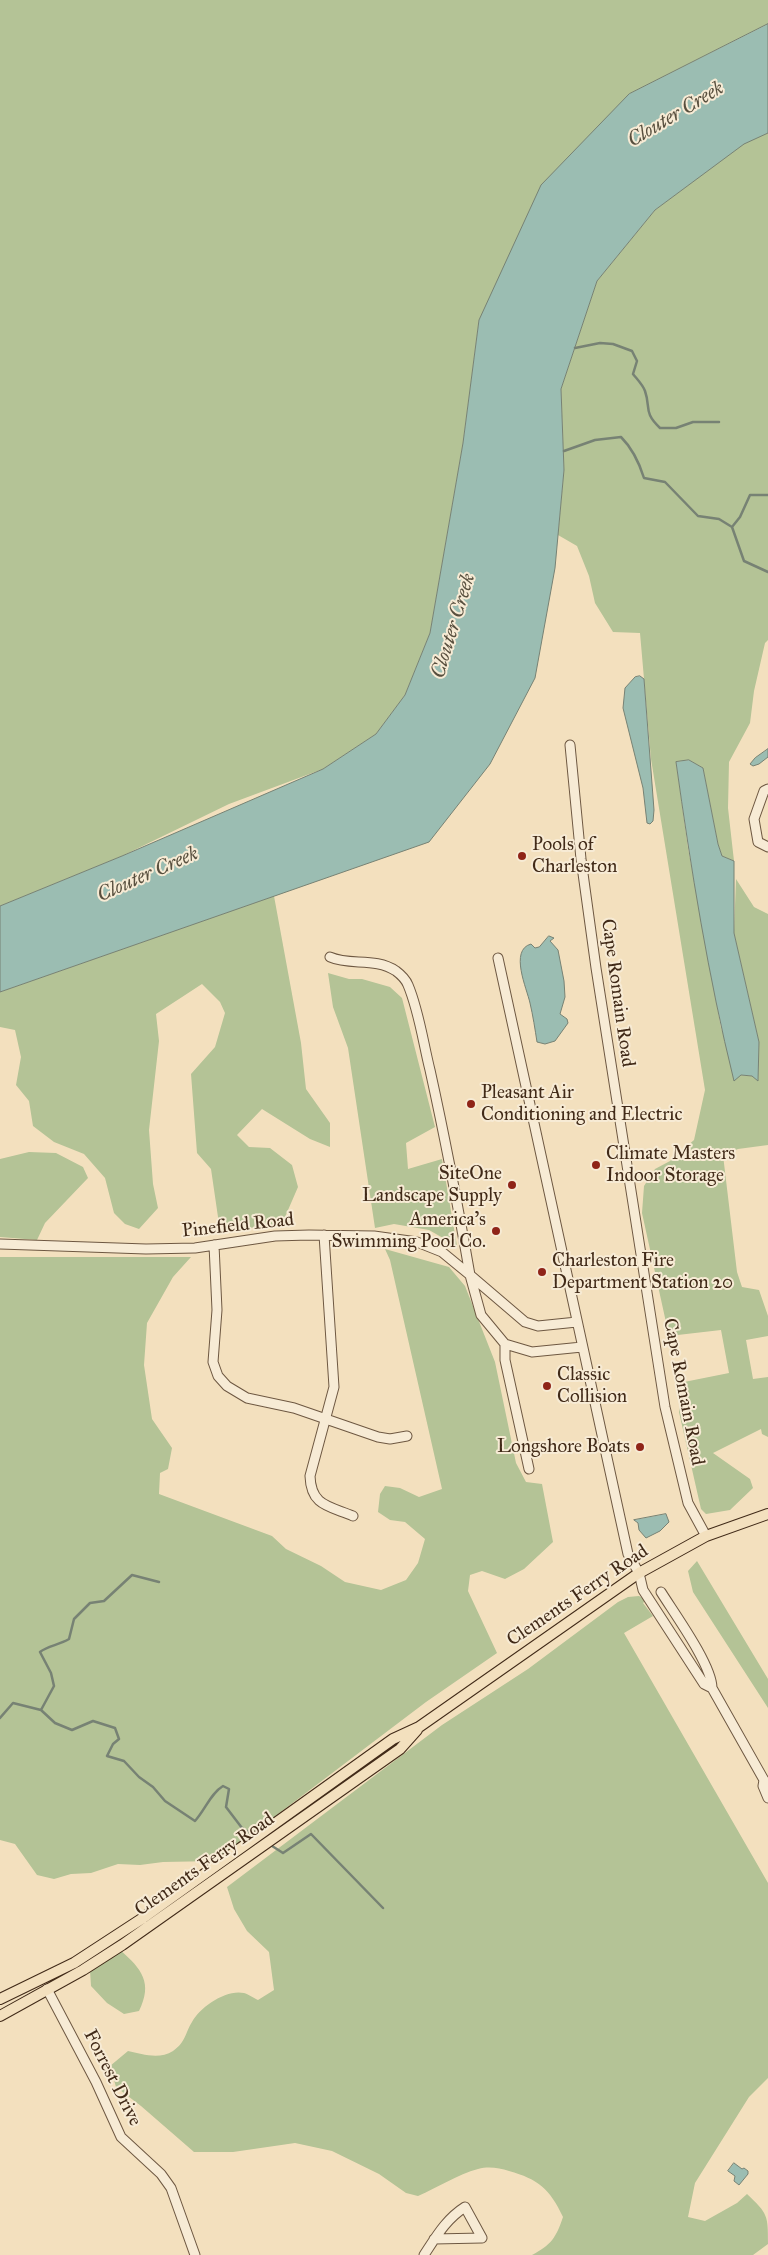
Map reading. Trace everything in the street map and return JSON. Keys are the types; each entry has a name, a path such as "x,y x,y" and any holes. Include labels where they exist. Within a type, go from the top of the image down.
{"main road":[{"name":"Clements Ferry Road","path":"0,2016 83,1970 122,1945 247,1851 400,1749 419,1727 639,1573 706,1536 768,1514"},
{"name":"Clements Ferry Road","path":"0,1999 74,1962 247,1851"}],"street":[{"name":"Cape Romain Road","path":"570,745 581,859 596,968 665,1406 688,1503 706,1536"},
{"path":"768,790 764,791 754,819 758,842 768,847"},
{"path":"330,957 338,961 352,960 382,964 397,971 407,982 417,1014 448,1147 470,1275 481,1315 505,1344 532,1352 582,1347"},
{"path":"498,958 628,1554 639,1573 643,1590 704,1684 712,1688"},
{"path":"324,1235 334,1387 310,1476 311,1492 319,1503 353,1516"},
{"name":"Pinefield Road","path":"0,1244 146,1249 195,1248 275,1236 374,1236 416,1242 442,1252 525,1322 538,1326 577,1322"},
{"path":"214,1245 217,1310 213,1362 218,1376 227,1386 247,1398 326,1417 378,1437 390,1439 407,1436"},
{"path":"505,1344 505,1360 529,1469"},
{"path":"660,1592 712,1679 712,1688 766,1782 763,1786 768,1798"},
{"name":"Forrest Drive","path":"47,1989 96,2082 121,2137 161,2174 171,2188 195,2255"},
{"path":"424,2255 434,2239 454,2214 465,2207 482,2238 434,2239"}],"green space":[{"path":"0,0 768,0 768,24 629,94 479,320 463,443 430,633 405,695 376,734 323,769 229,804 122,856 0,906"},
{"path":"768,109 768,640 765,643 754,691 750,723 729,762 728,808 734,861 722,856 718,844 703,768 689,760 676,762 688,848 721,1028 740,1075 752,1076 758,1080 759,1042 734,933 736,879 754,907 768,914 768,1145 738,1149 723,1155 737,1272 742,1287 759,1290 768,1316 768,1336 746,1340 753,1379 768,1377 768,1437 762,1434 761,1429 713,1453 750,1479 753,1488 730,1510 706,1514 701,1509 679,1412 684,1382 729,1373 721,1330 669,1336 642,1213 644,1186 655,1169 670,1161 694,1140 705,1090 651,759 640,633 613,632 595,603 589,576 577,546 558,535 564,470 561,389 597,281 655,210 743,144"},
{"path":"274,896 301,1043 306,1089 330,1123 330,1147 310,1139 262,1109 237,1135 249,1147 270,1148 292,1165 298,1187 282,1224 250,1228 221,1226 211,1169 197,1153 191,1074 215,1047 225,1013 220,1002 202,984 156,1014 159,1041 149,1130 153,1184 158,1208 139,1229 125,1224 114,1213 105,1178 84,1154 54,1142 33,1126 29,1101 16,1085 21,1057 15,1030 0,1027 0,992"},
{"path":"328,973 349,979 362,979 390,987 402,998 435,1127 406,1143 408,1169 442,1159 457,1246 429,1230 394,1224 375,1228 348,1048 333,1007"},
{"path":"29,1152 56,1153 83,1167 88,1178 45,1223 37,1240 0,1237 0,1159"},
{"path":"385,1249 449,1267 465,1286 495,1362 516,1463 526,1482 542,1484 553,1542 524,1569 505,1579 482,1571 470,1575 468,1591 497,1653 426,1702 216,1861 163,1862 140,1865 118,1864 91,1873 71,1874 54,1879 37,1875 15,1844 0,1840 0,1257 191,1257 173,1277 147,1323 144,1365 152,1419 172,1448 168,1469 160,1473 159,1494 272,1536 286,1549 321,1566 345,1582 381,1590 406,1580 418,1563 425,1539 405,1522 390,1520 378,1512 380,1494 385,1486 400,1488 419,1497 442,1489 390,1260"},
{"path":"697,1561 768,1679 768,1708 693,1592 688,1571"},
{"path":"639,1596 646,1600 643,1603 653,1616 624,1633 768,1883 768,2078 749,2097 695,2183 688,2217 705,2221 737,2203 747,2194 763,2211 768,2227 768,2244 753,2255 532,2255 544,2248 552,2240 563,2217 553,2199 542,2186 519,2174 501,2169 482,2168 463,2174 418,2196 406,2193 379,2174 332,2151 295,2143 233,2152 194,2152 116,2087 110,2066 128,2051 150,2056 168,2054 180,2044 196,2016 214,2000 237,1992 258,2000 274,1990 269,1952 247,1931 234,1909 227,1887 442,1725 528,1669 618,1602 628,1597"},
{"path":"120,1950 139,1970 145,1984 143,2001 139,2011 124,2014 107,2003 91,1986 90,1970"}],"water":[{"name":"Clouter Creek","path":"768,24 768,133 744,144 655,210 597,281 561,389 564,470 555,568 535,678 490,764 429,842 0,992 0,906 122,856 323,769 376,734 405,695 430,633 463,443 479,320 541,185 629,94"},
{"path":"640,676 644,679 654,810 653,821 650,824 647,823 643,788 623,708 625,688 635,677"},
{"path":"768,749 768,757 759,764 753,766 750,764 755,758"},
{"path":"689,760 703,768 722,856 734,861 734,933 759,1042 758,1081 752,1076 741,1075 734,1081 716,1002 694,882 676,762"},
{"path":"549,936 554,938 550,941 558,950 564,981 565,997 560,1014 567,1019 568,1023 555,1041 545,1044 537,1042 520,962 521,954 525,948 531,944 535,948 539,947"},
{"path":"666,1514 669,1522 660,1531 646,1538 639,1530 638,1523 634,1520"},
{"path":"734,2163 748,2171 748,2174 739,2185 734,2181 735,2176 728,2171"}],"waterway":[{"path":"575,348 600,343 613,344 632,351 637,361 633,374 644,389 649,414 660,428 676,428 693,422 719,422"},
{"path":"564,451 595,440 621,437 635,456 644,478 665,482 698,516 719,519 732,527 744,561 768,572"},
{"path":"732,527 740,517 750,495 768,495"},
{"path":"41,1710 54,1686 51,1673 40,1652 69,1639 74,1619 90,1603 104,1601 132,1575 159,1582"},
{"path":"0,1718 13,1703 41,1710 55,1723 72,1730 93,1721 115,1728 119,1739 113,1744 107,1756 124,1761 139,1777 153,1787 165,1801 195,1821 215,1793 223,1786 229,1789 226,1807 242,1828 254,1835"},
{"path":"269,1844 283,1853 311,1834 383,1908"}],"place":[{"name":"Pools of Charleston","path":"522,856"},
{"name":"Pleasant Air Conditioning and Electric","path":"471,1104"},
{"name":"Climate Masters Indoor Storage","path":"596,1165"},
{"name":"SiteOne Landscape Supply","path":"512,1185"},
{"name":"America's Swimming Pool Co.","path":"496,1231"},
{"name":"Charleston Fire Department Station 20","path":"542,1272"},
{"name":"Classic Collision","path":"547,1386"},
{"name":"Longshore Boats","path":"640,1447"}]}
